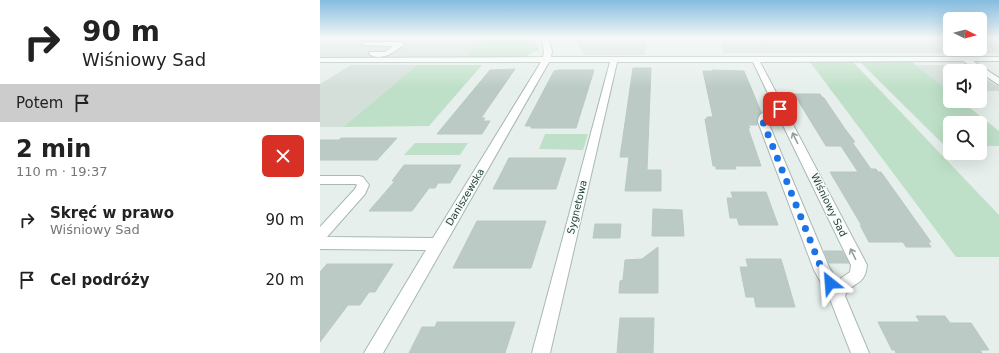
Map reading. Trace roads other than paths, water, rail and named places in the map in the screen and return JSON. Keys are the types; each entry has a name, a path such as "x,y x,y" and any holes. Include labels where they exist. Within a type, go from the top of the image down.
{"street":[{"path":"546,60 547,54"},
{"name":"Wiśniowy Sad","path":"755,59 858,265 859,272 856,277 841,287 837,296"},
{"path":"964,59 999,82"},
{"path":"320,60 999,59"},
{"name":"Daniszewska","path":"373,353 546,60"},
{"name":"Sygnetowa","path":"541,353 614,60"},
{"path":"780,109 768,113 763,117 763,122 822,270 837,296 860,353"},
{"path":"320,180 359,180 363,185 361,191 320,236"},
{"path":"320,243 437,244"}]}
